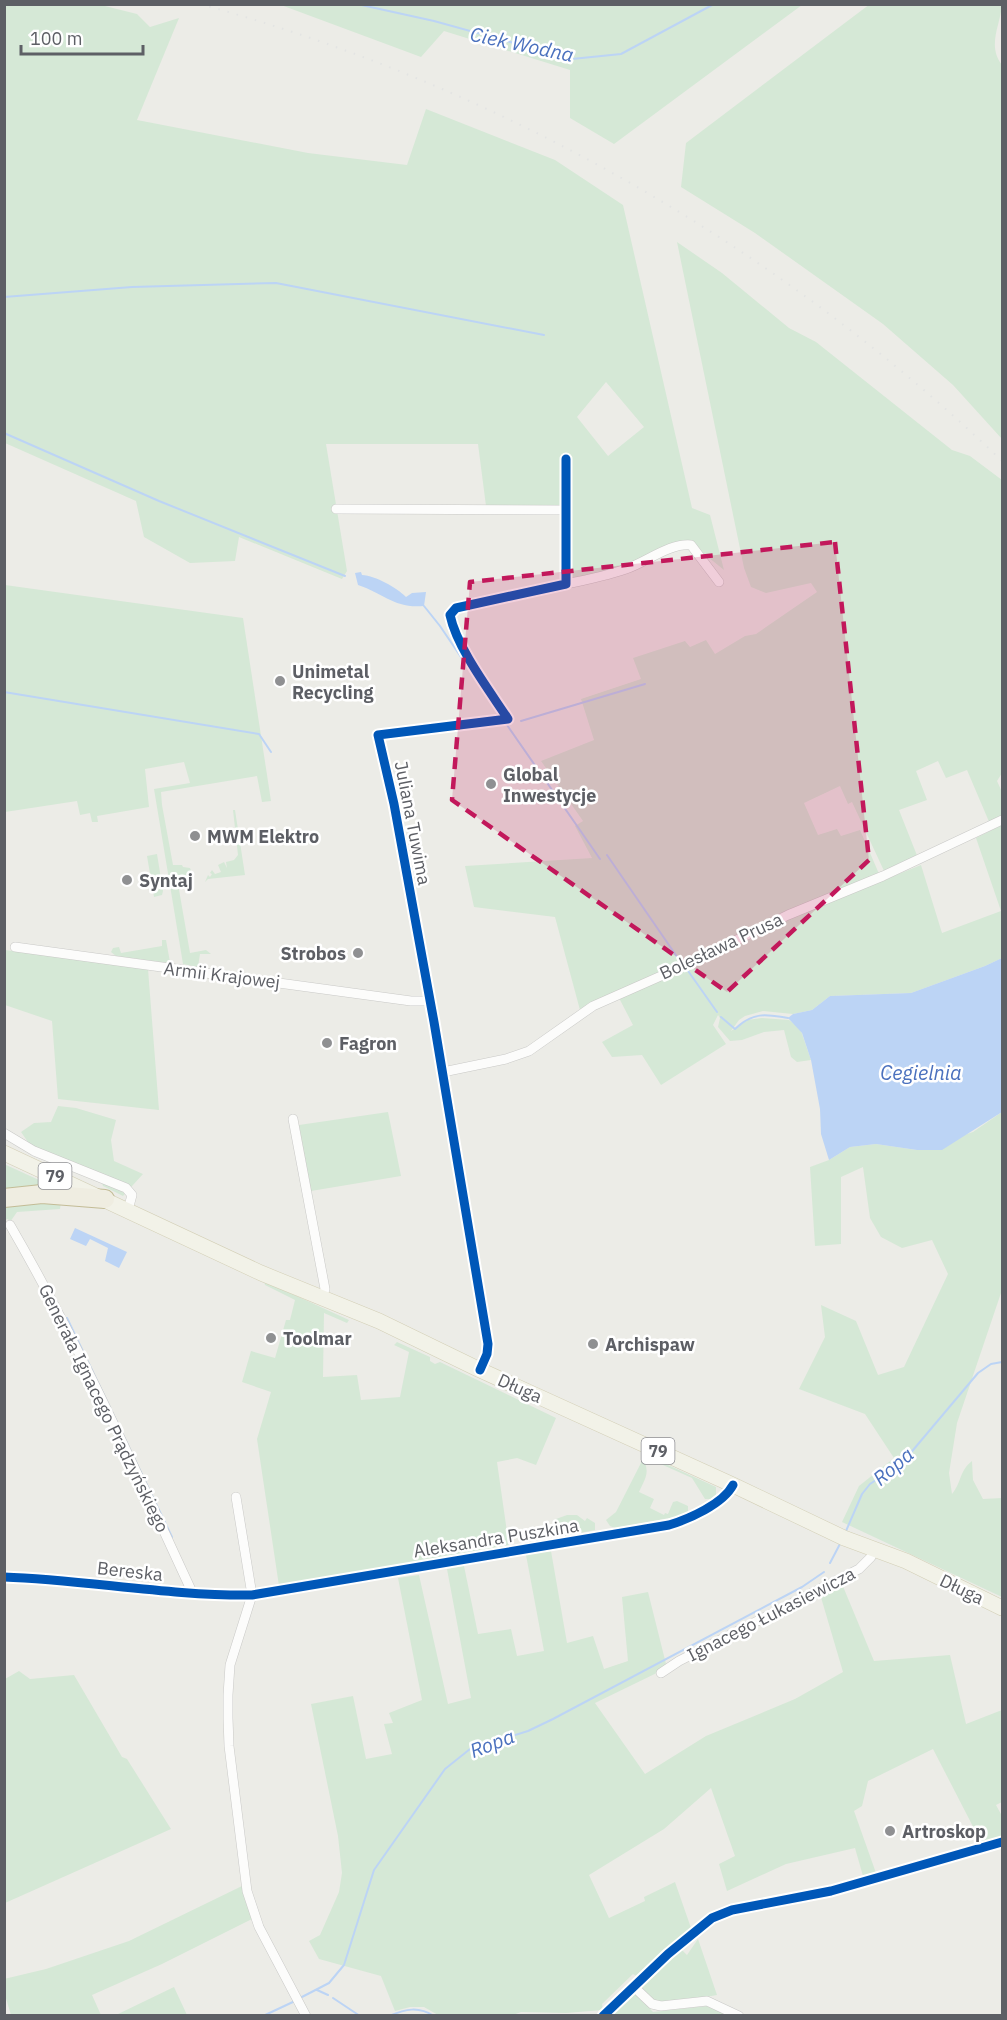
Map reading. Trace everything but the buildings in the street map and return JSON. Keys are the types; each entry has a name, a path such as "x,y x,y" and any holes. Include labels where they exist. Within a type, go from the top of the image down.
{"highway":[{"path":"4,1198 42,1194 105,1200"}],"main road":[{"name":"Długa","path":"4,1153 261,1273 379,1321 835,1534 914,1565 1002,1608"}],"street":[{"path":"566,459 566,584"},
{"path":"336,509 565,510"},
{"name":"Juliana Tuwima","path":"480,1370 488,1350 487,1333 430,1000 394,804 378,735 508,719 473,664 453,626 450,615 456,608 597,578 628,568 681,544 691,545 719,582"},
{"name":"Bolesława Prusa","path":"443,1072 506,1059 529,1051 593,1006 1002,820"},
{"name":"Armii Krajowej","path":"15,946 377,996 418,1001 430,1000"},
{"path":"293,1119 325,1289 322,1298"},
{"path":"4,1133 34,1151 126,1188 132,1195 128,1210"},
{"name":"Generała Ignacego Prądzyńskiego","path":"10,1225 51,1295 83,1358 193,1594"},
{"name":"Aleksandra Puszkina","path":"252,1595 669,1525 688,1519 700,1512 727,1495 734,1485"},
{"path":"236,1497 252,1595 230,1665 229,1746 247,1892 259,1927 306,2016"},
{"name":"Ignacego Łukasiewicza","path":"661,1673 679,1661 859,1569 871,1557 874,1549"},
{"name":"Bereska","path":"4,1577 82,1582 193,1594 252,1595"},
{"path":"603,2016 705,1922 732,1910 831,1891 1002,1842"},
{"path":"633,1986 652,2004 661,2006 707,2001 739,2016"}],"highlighted area":[{"path":"835,542 869,860 727,992 452,800 470,582"}],"green space":[{"path":"802,4 614,144 570,118 570,70 444,31 421,57 281,5"},
{"path":"870,4 1002,5 995,51 1002,65 1002,439 953,385 883,324 755,233 681,187 686,143"},
{"path":"5,5 101,5 137,14 150,27 179,18 137,120 308,153 407,165 426,109 555,160 623,205 692,508 710,515 724,570 703,553 693,541 680,542 629,565 570,580 569,508 486,506 478,444 326,444 347,571 342,579 239,537 235,561 190,563 144,537 136,501 5,443","holes":["606,382 644,427 608,456 577,417"]},
{"path":"677,242 722,273 789,328 816,342 952,450 970,456 1002,480 1002,773 997,781 1002,792 1002,817 990,824 967,770 946,778 938,761 916,771 927,800 899,810 918,858 885,873 852,802 848,804 840,786 804,803 818,835 837,829 841,836 860,830 880,876 812,909 921,865 942,933 1001,911 976,838 1002,825 1002,958 911,993 830,996 812,1010 793,1014 763,1011 745,1016 731,1031 747,1020 762,1018 789,1020 800,1028 811,1060 797,1062 791,1057 784,1030 764,1032 742,1040 730,1041 718,1027 720,1018 718,1015 713,1025 726,1044 661,1085 642,1055 612,1057 602,1042 633,1025 619,998 580,1010 555,917 474,907 465,866 592,858 575,826 583,821 541,761 594,740 581,699 641,679 633,658 685,641 690,647 706,640 715,654 745,636 756,634 817,592 811,583 766,593 751,587 744,568"},
{"path":"5,585 243,618 271,801 262,802 257,776 161,792 173,865 190,868 194,879 178,884 190,953 206,950 211,954 200,954 198,967 183,964 154,789 190,783 184,762 145,769 149,807 97,816 98,822 92,822 90,813 80,815 77,801 5,812"},
{"path":"233,810 235,810 245,875 208,879 205,882 208,875 210,877 212,874 210,873 212,870 215,874 221,872 218,865 224,862 227,868 226,862 234,860 238,855"},
{"path":"157,854 163,891 162,895 154,897 147,856"},
{"path":"162,940 166,940 170,962 168,963 116,956 111,952 113,948 119,947 121,953 162,946"},
{"path":"5,950 148,969 159,1110 58,1099 52,1021 5,1005"},
{"path":"58,1106 76,1108 116,1120 111,1140 114,1161 143,1174 123,1196 103,1186 98,1173 30,1145 21,1132 34,1123 51,1122"},
{"path":"388,1112 401,1176 311,1191 299,1125"},
{"path":"1002,1112 1002,1290 957,1423 949,1473 952,1494 965,1469 972,1461 973,1480 983,1499 1002,1498 1002,1597 842,1522 859,1486 894,1458 865,1414 799,1389 825,1337 821,1305 856,1321 878,1375 904,1367 948,1274 932,1240 902,1248 881,1237 870,1218 863,1167 841,1177 841,1244 815,1246 810,1167 829,1160 850,1147 876,1144 917,1150 973,1132"},
{"path":"4,1164 63,1191 5,1193"},
{"path":"4,1202 61,1202 60,1209 17,1212 10,1222 8,1219 5,1220"},
{"path":"264,1281 349,1320 347,1323 324,1313 323,1377 357,1375 361,1400 400,1397 409,1352 394,1345 397,1342 430,1357 430,1361 435,1364 440,1362 556,1418 536,1465 517,1458 497,1462 509,1546 279,1586 257,1439 271,1392 242,1382 251,1351 275,1358 286,1320 290,1320 295,1300 265,1285"},
{"path":"643,1459 647,1472 639,1492 654,1499 650,1508 664,1515 668,1514 673,1502 677,1501 688,1506 688,1512 675,1517 615,1528 610,1526 606,1520 616,1512"},
{"path":"655,1459 716,1487 716,1495 711,1499 705,1499 692,1478 654,1461"},
{"path":"567,1515 577,1515 585,1521 587,1518 595,1523 595,1530 565,1536 561,1534 556,1519"},
{"path":"551,1551 567,1643 593,1636 604,1669 628,1661 622,1597 648,1592 667,1668 595,1703 645,1774 706,1736 795,1699 843,1672 820,1594 842,1584 874,1661 950,1655 966,1724 1002,1710 1002,1802 996,1805 1002,1816 1002,1839 982,1844 933,1749 868,1781 862,1806 854,1811 876,1873 863,1876 855,1848 786,1864 727,1891 719,1864 735,1856 711,1788 664,1829 589,1875 609,1918 645,1901 644,1897 675,1882 691,1928 638,1977 633,1974 602,2004 603,2010 566,2013 521,2012 510,2016 438,2015 424,2007 410,2007 395,2011 381,1976 319,1959 309,1941 320,1935 339,1892 342,1873 338,1836 311,1704 353,1696 366,1759 392,1754 384,1724 393,1723 389,1713 422,1700 398,1578 419,1575 448,1704 471,1698 447,1569 464,1566 478,1634 511,1629 517,1656 544,1651 526,1555"},
{"path":"19,1671 30,1679 74,1675 122,1757 127,1759 171,1829 5,1903 5,1679"},
{"path":"242,1886 252,1919 162,1964 92,1995 101,2015 11,2015 5,1995 4,1979 46,1969 129,1941"},
{"path":"698,1939 717,1995 670,2003 653,2001 640,1987 681,1949 687,1955"},
{"path":"174,1987 187,2015 116,2015"},
{"path":"634,1992 653,2012 707,2006 726,2015 612,2016"}],"water":[{"path":"361,572 362,575 373,577 397,589 406,597 412,593 426,592 424,606 397,603 358,585 355,573"},
{"name":"Cegielnia","path":"1002,958 1002,1112 942,1150 917,1150 876,1144 850,1147 829,1160 821,1134 820,1109 811,1060 802,1033 788,1018 793,1014 812,1010 830,996 911,993"},
{"path":"75,1228 127,1252 119,1268 105,1261 108,1248 90,1239 86,1246 70,1239"}],"waterway":[{"name":"Ciek Wodna","path":"357,4 434,21 572,59 621,54 714,4"},
{"path":"4,297 132,287 276,283 544,335"},
{"path":"4,433 159,501 345,576"},
{"path":"424,606 484,691"},
{"path":"521,721 645,684"},
{"path":"4,692 259,734 271,752"},
{"path":"507,725 600,859"},
{"path":"607,855 682,964"},
{"path":"686,968 717,1012"},
{"path":"721,1017 735,1029 754,1017 788,1018"},
{"path":"67,1318 172,1537"},
{"name":"Ropa","path":"846,1531 862,1494 870,1484 903,1462 978,1373 991,1364 1002,1362"},
{"name":"Ropa","path":"830,1563 841,1542"},
{"name":"Ropa","path":"300,1998 329,1983 344,1965 374,1870 445,1769 470,1749 528,1731 553,1719 802,1587 824,1572"},
{"path":"317,1990 328,1995"},
{"path":"333,1998 360,2016"},
{"name":"Ropa","path":"263,2016 295,2001"},
{"path":"389,2016 412,2010 423,2011 434,2016"}],"railway":[{"path":"200,4 311,38 420,80 527,128 630,183 729,244 824,310 916,383 1002,461"}],"cycle path":[{"path":"480,1370 487,1354 488,1344 434,1022 394,804 378,735 508,719 466,655 450,615 456,608 566,584 566,459"},
{"path":"4,1577 159,1591 252,1595 669,1525 695,1515 714,1504 733,1485"},
{"path":"603,2016 668,1954 712,1918 732,1910 831,1891 1002,1842"}],"place":[{"name":"Unimetal Recycling","path":"280,681"},
{"name":"Global Inwestycje","path":"491,784"},
{"name":"MWM Elektro","path":"195,836"},
{"name":"Syntaj","path":"127,880"},
{"name":"Strobos","path":"358,953"},
{"name":"Fagron","path":"327,1043"},
{"name":"Toolmar","path":"271,1338"},
{"name":"Archispaw","path":"593,1344"},
{"name":"Artroskop","path":"890,1831"}]}
